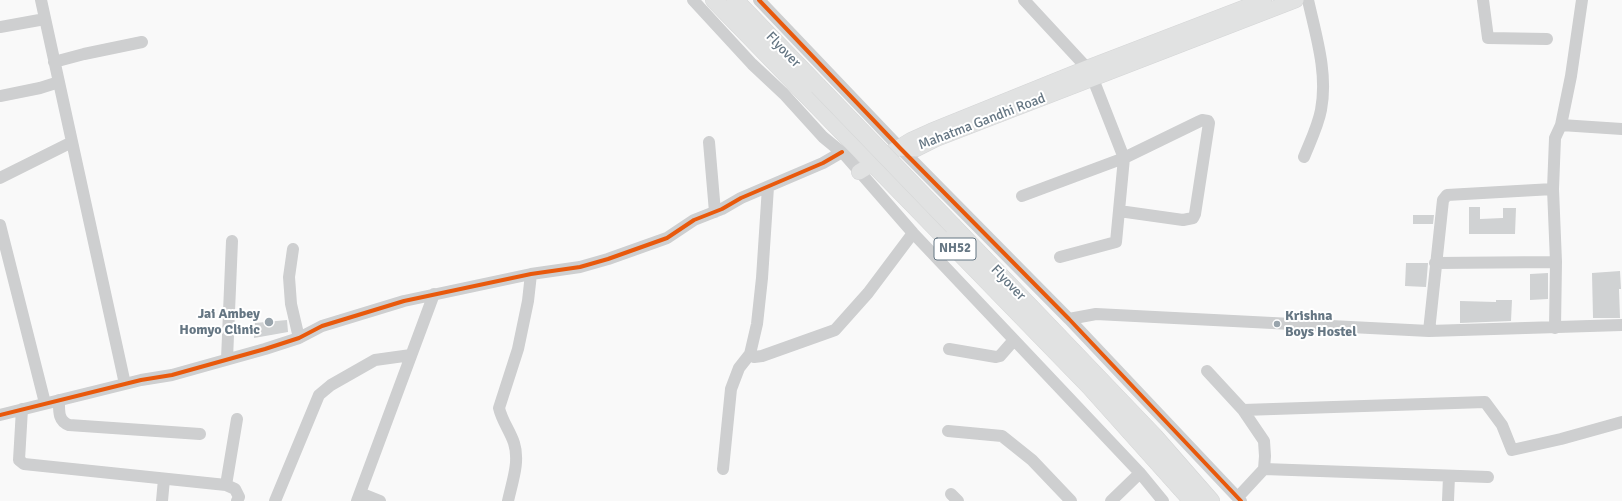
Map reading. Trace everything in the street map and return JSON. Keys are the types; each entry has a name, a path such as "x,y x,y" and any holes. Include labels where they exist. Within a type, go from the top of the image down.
{"highway":[{"name":"NH52","path":"714,0 866,168 1090,387 1192,501"},
{"name":"Flyover","path":"735,0 954,226 1144,426 1211,501"}],"main road":[{"name":"Mahatma Gandhi Road","path":"1090,74 1264,0"},
{"name":"Mahatma Gandhi Road","path":"866,168 911,140 931,131 1296,0"}],"street":[{"path":"41,0 125,384"},
{"path":"693,0 752,64 784,94 823,137 866,168 913,233 1140,473 1163,501"},
{"path":"759,0 900,148 1069,319 1239,499 1264,469 1264,441 1243,410 1207,370"},
{"path":"1024,0 1090,74 1124,158 1116,242 1060,257"},
{"path":"1304,157 1320,116 1323,86 1321,55 1308,0"},
{"path":"1484,0 1488,38 1547,39"},
{"path":"1556,328 1556,262 1553,189 1555,138 1561,124 1582,0"},
{"path":"0,27 45,19"},
{"path":"54,62 142,42"},
{"path":"0,96 40,88 59,82"},
{"path":"1022,196 1124,158 1202,120 1208,121 1209,123 1195,214 1193,218 1183,220 1119,211"},
{"path":"1561,124 1622,129"},
{"path":"0,178 72,142"},
{"path":"709,142 715,212"},
{"path":"0,415 141,380 172,375 299,338 322,326 391,305 434,294 530,274 580,267 608,259 667,238 694,220 715,212 741,198 823,164 842,152"},
{"path":"723,469 731,389 739,368 750,354 757,324 762,278 768,187"},
{"path":"1429,331 1435,262 1443,200 1447,195 1553,189"},
{"path":"0,225 45,403"},
{"path":"750,354 754,357 762,356 835,330 868,293 913,233"},
{"path":"227,359 232,241"},
{"path":"293,250 289,276 291,304 299,338"},
{"path":"1435,262 1556,262"},
{"path":"508,501 516,455 514,442 501,417 499,408 518,348 528,301 530,274"},
{"path":"380,501 358,497 434,294"},
{"path":"1069,319 1096,314 1429,331 1622,325"},
{"path":"949,349 996,357 1000,356 1014,340"},
{"path":"275,501 319,395 331,385 375,360 411,355"},
{"path":"59,400 60,418 65,423 70,425 200,434"},
{"path":"1243,410 1485,402 1502,425 1512,450 1561,439 1622,422"},
{"path":"22,409 19,460 24,464 226,485 235,489 239,497 237,501"},
{"path":"226,485 237,419"},
{"path":"948,432 1002,436 1032,460 1071,501"},
{"path":"1264,469 1488,477"},
{"path":"1111,501 1140,473"},
{"path":"1448,501 1449,476"},
{"path":"162,501 164,479"}],"building":[{"path":"1469,207 1480,207 1480,219 1503,218 1503,208 1516,208 1515,234 1469,234"},
{"path":"1413,215 1434,215 1433,224 1413,224"},
{"path":"1406,263 1428,263 1426,287 1405,286"},
{"path":"1620,271 1620,318 1593,318 1592,273"},
{"path":"1548,273 1548,299 1530,300 1530,274"},
{"path":"1496,300 1512,300 1511,321 1460,323 1460,301 1496,302"},
{"path":"287,320 288,332 254,338 255,323"}],"cycle path":[{"path":"759,0 900,148 1069,319 1241,501"},
{"path":"0,415 141,380 172,375 265,349 299,338 322,326 404,301 531,274 580,267 608,259 667,238 694,220 722,209 741,198 823,163 842,152"}],"place":[{"name":"Jai Ambey Homyo Clinic","path":"269,322"},
{"name":"Krishna Boys Hostel","path":"1277,324"}]}
